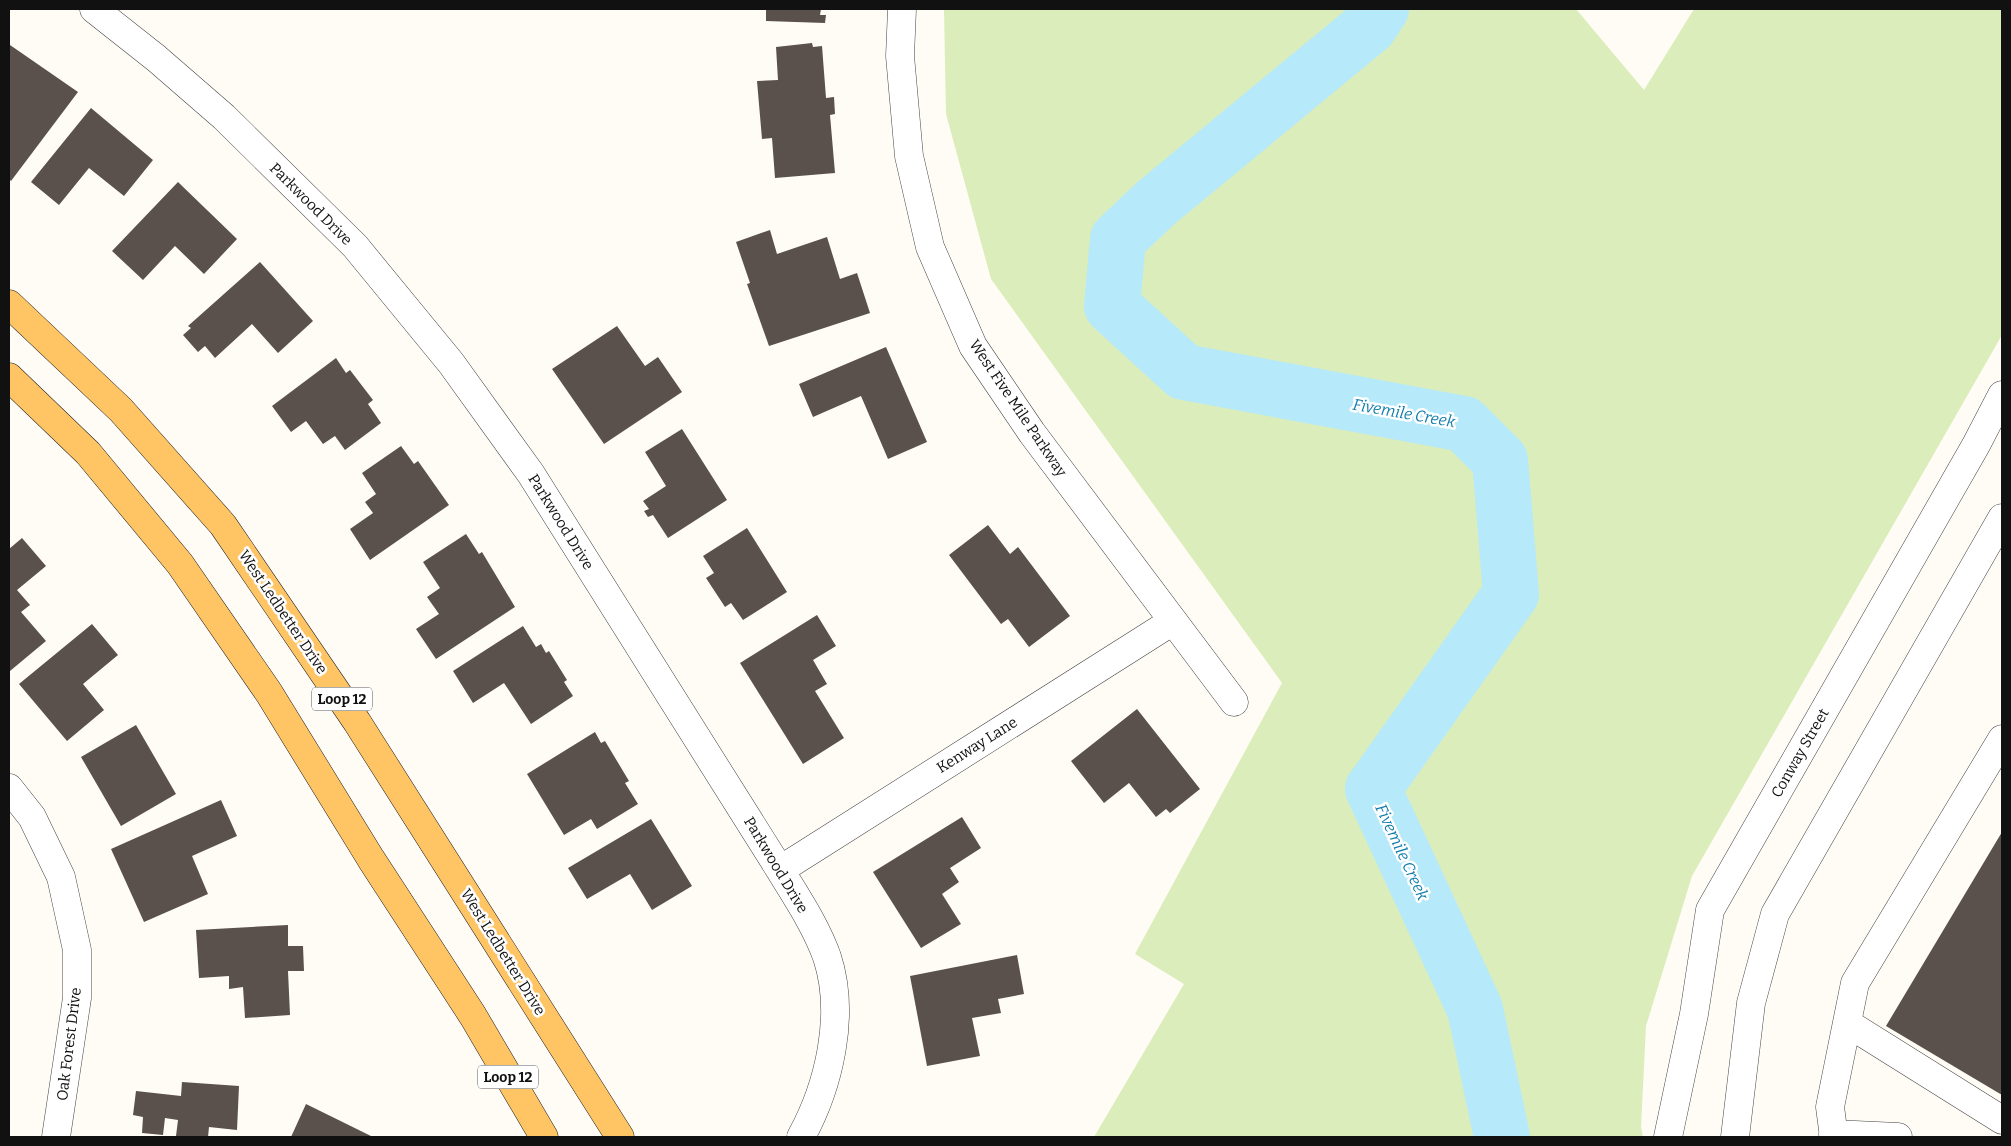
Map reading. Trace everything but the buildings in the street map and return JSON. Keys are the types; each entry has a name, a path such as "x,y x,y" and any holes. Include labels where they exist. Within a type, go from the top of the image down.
{"main road":[{"name":"West Ledbetter Drive","path":"9,304 121,410 223,525 357,722 620,1137"},
{"name":"Loop 12","path":"9,377 88,453 180,564 269,693 370,858 473,1016 544,1137"}],"street":[{"name":"Parkwood Drive","path":"94,9 156,58 224,118 355,246 451,363 531,474 780,870 806,912 827,958 836,1014 829,1064 811,1118 801,1137"},
{"name":"West Five Mile Parkway","path":"902,9 900,56 909,156 930,247 969,337 1032,433 1234,702"},
{"name":"Conway Street","path":"1668,1137 1694,1014 1710,910 1976,445 2002,395"},
{"path":"1736,1137 1751,1003 1775,914 2002,518"},
{"name":"Kenway Lane","path":"780,870 1173,621"},
{"path":"1898,1137 1833,1135 1830,1107 1855,983 2002,739"},
{"name":"Oak Forest Drive","path":"9,788 32,817 61,877 77,950 77,998 56,1137"},
{"path":"1847,1023 2002,1120"}],"green space":[{"path":"944,9 1576,9 1644,90 1694,9 2002,9 2002,335 1692,876 1646,1026 1641,1127 1643,1137 1094,1137 1184,984 1135,954 1282,683 991,279 946,114"}],"waterway":[{"name":"Fivemile Creek","path":"1381,9 1369,27 1156,203 1118,239 1112,306 1184,372 1464,424 1500,460 1511,594 1373,789 1475,1009 1502,1137"}]}
